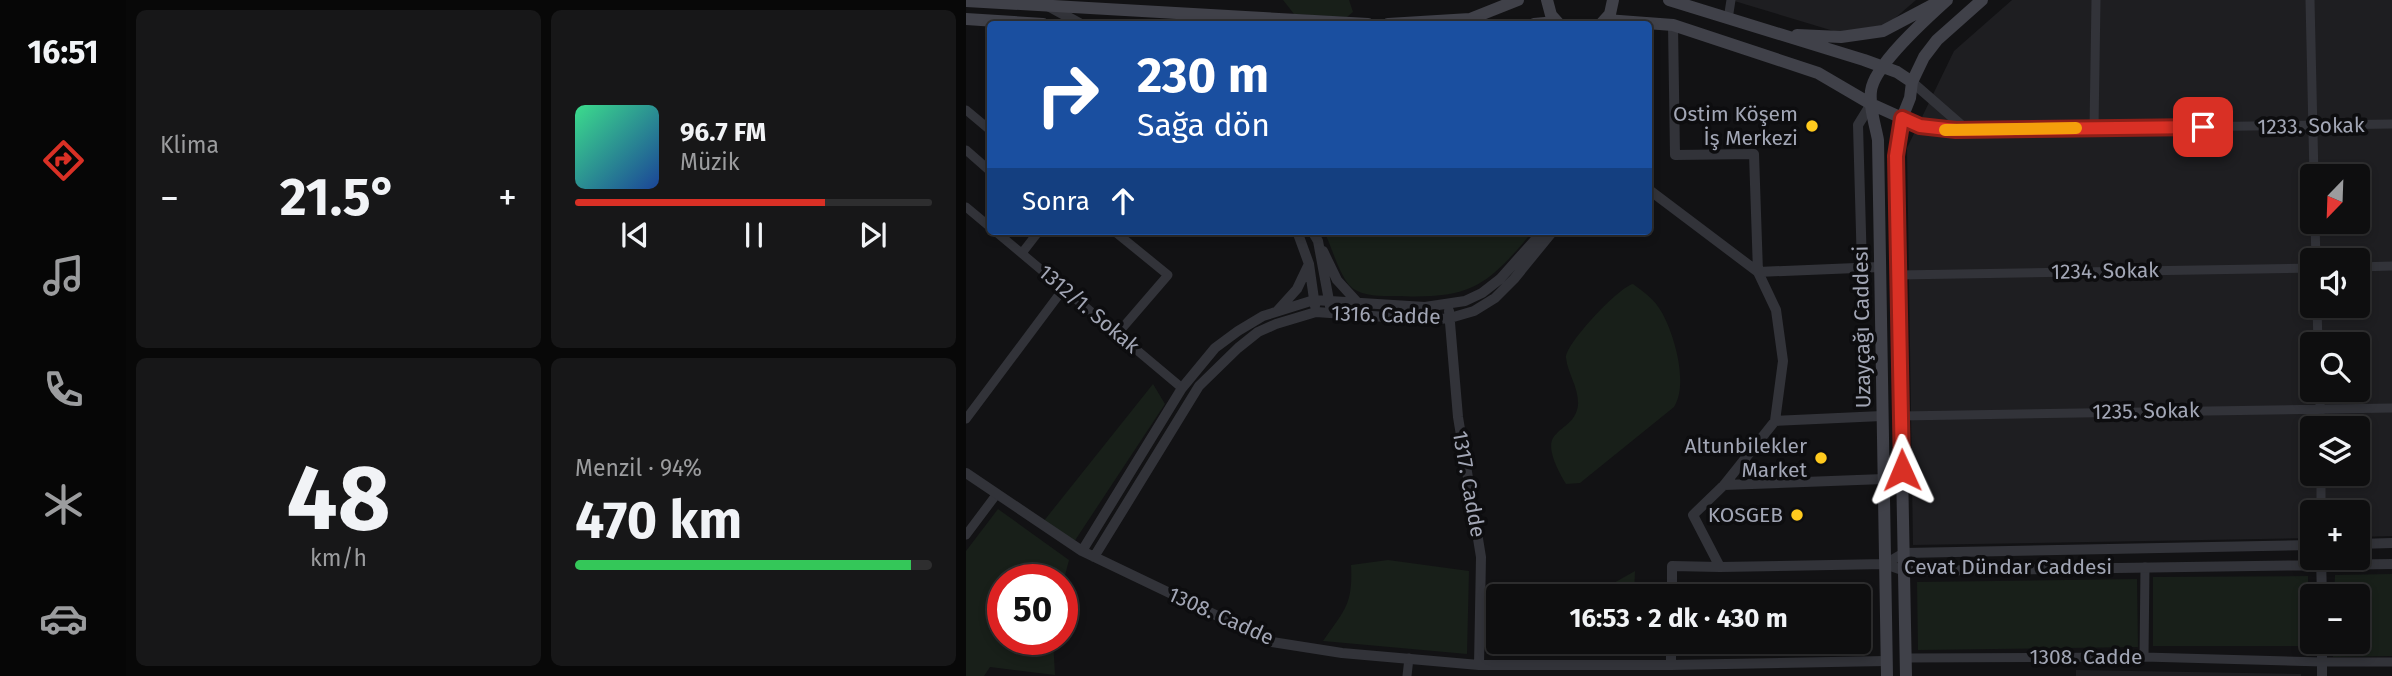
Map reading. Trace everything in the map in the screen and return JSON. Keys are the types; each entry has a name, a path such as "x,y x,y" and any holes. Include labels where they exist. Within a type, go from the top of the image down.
{"main road":[{"path":"1547,0 1556,21"},
{"path":"1605,21 1613,0"},
{"path":"1669,0 1884,68 1912,82 1924,57 1937,40 1982,0"},
{"path":"1776,34 1841,37 1883,31 1944,0"},
{"path":"1871,104 1873,82 1904,39 1944,0"},
{"path":"966,1 1044,3 1321,21"},
{"path":"1437,21 1470,19 1511,1"},
{"path":"966,19 997,21"},
{"path":"1652,24 1674,25 1818,73 1871,104 1902,118"},
{"name":"Uzayçağı Caddesi","path":"1906,676 1896,156 1902,118 1910,98 1912,82"},
{"name":"Uzayçağı Caddesi","path":"1871,104 1878,140 1886,676"}],"street":[{"path":"1728,19 1731,0"},
{"path":"2094,128 2096,0"},
{"path":"2310,0 2314,164"},
{"path":"1044,3 1063,21"},
{"path":"1044,3 1076,21"},
{"path":"1674,25 1675,155 1754,155 1758,272 1776,310 1783,361 1775,421 1724,485 1693,515 1720,566"},
{"path":"1912,82 1967,130"},
{"path":"1862,268 1857,125 1871,104"},
{"path":"966,110 987,128"},
{"path":"1902,118 1920,126 1967,130"},
{"name":"1233. Sokak","path":"1967,130 2392,124"},
{"path":"966,150 987,168"},
{"path":"1652,192 1758,272 1880,267"},
{"path":"966,207 987,225"},
{"name":"1312/1. Sokak","path":"1000,235 1182,388"},
{"path":"1021,253 1036,235"},
{"path":"1118,332 1168,275 1119,235"},
{"path":"1298,235 1309,264 1316,313"},
{"name":"1316. Cadde","path":"1082,551 1182,388 1215,348 1247,326 1276,312 1314,300 1425,307 1473,297 1500,279 1539,235"},
{"name":"1316. Cadde","path":"1094,557 1199,386 1258,332 1316,313 1429,320 1450,318 1474,311 1494,298 1514,279 1550,235"},
{"path":"1315,236 1332,313"},
{"path":"1315,236 1337,280 1358,303"},
{"path":"1276,312 1297,289 1309,264"},
{"path":"2370,267 2392,266"},
{"name":"1234. Sokak","path":"1898,275 2300,268"},
{"path":"966,419 1064,288"},
{"name":"1317. Cadde","path":"1448,304 1458,417 1481,557 1479,664"},
{"path":"2320,402 2320,416"},
{"name":"1235. Sokak","path":"1901,416 2392,408"},
{"path":"1775,421 1882,416"},
{"name":"1308. Cadde","path":"966,472 996,495 1082,551 1272,642 1342,653 1479,664 1671,665 1886,661"},
{"path":"1724,485 1884,479"},
{"path":"966,535 996,495"},
{"path":"2370,544 2392,543"},
{"name":"Cevat Dündar Caddesi","path":"1885,564 1904,553 2300,545"},
{"name":"Cevat Dündar Caddesi","path":"1885,564 1905,571 2300,563"},
{"name":"Cevat Dündar Caddesi","path":"2370,563 2392,564"},
{"path":"1672,584 1672,566 1885,564"},
{"path":"2144,657 2145,567"},
{"path":"1671,654 1671,665"},
{"path":"2322,654 2322,676"},
{"name":"1308. Cadde","path":"1905,658 2144,657 2392,662"},
{"path":"1408,676 1409,659"}],"shaded area":[{"path":"1283,0 1349,0 1353,12 1347,17 1294,14"},
{"path":"1731,0 1916,0 1887,25 1837,32"},
{"path":"2012,0 2392,0 2392,536 2370,537 2370,500 2300,500 2300,538 1913,545 1907,148 1954,51"},
{"path":"1326,235 1530,235 1502,266 1475,286 1459,292 1421,296 1371,295 1354,289 1342,273"},
{"path":"1633,284 1655,303 1671,332 1680,372 1678,397 1674,407 1580,483 1566,484 1555,462 1551,443 1577,411 1577,393 1566,358 1568,351 1594,316 1617,294"},
{"path":"1153,384 1165,404 1074,542 1043,522"},
{"path":"998,509 1069,560 1068,564 987,564 987,655 1054,655 1055,675 990,667 984,676 966,676 966,551"},
{"path":"1388,560 1469,571 1467,654 1323,641 1337,622 1349,598 1351,565"},
{"path":"1635,571 1634,584 1612,584"},
{"path":"2392,574 2392,656 2333,657 2333,654 2370,654 2370,584 2335,584 2335,575"},
{"path":"2308,576 2308,584 2300,584 2300,646 2153,646 2153,577"},
{"path":"2137,579 2138,647 1918,650 1917,582"},
{"path":"2076,670 2301,674 2301,676 2076,676"}],"slow traffic":[{"path":"1945,130 2076,128"}],"place":[{"name":"Ostim Köşem İş Merkezi","path":"1812,126"},
{"name":"Altunbilekler Market","path":"1821,458"},
{"name":"KOSGEB","path":"1797,515"}],"route":[{"path":"1902,470 1896,156 1902,118 1920,126 1943,130 2203,127"}]}
